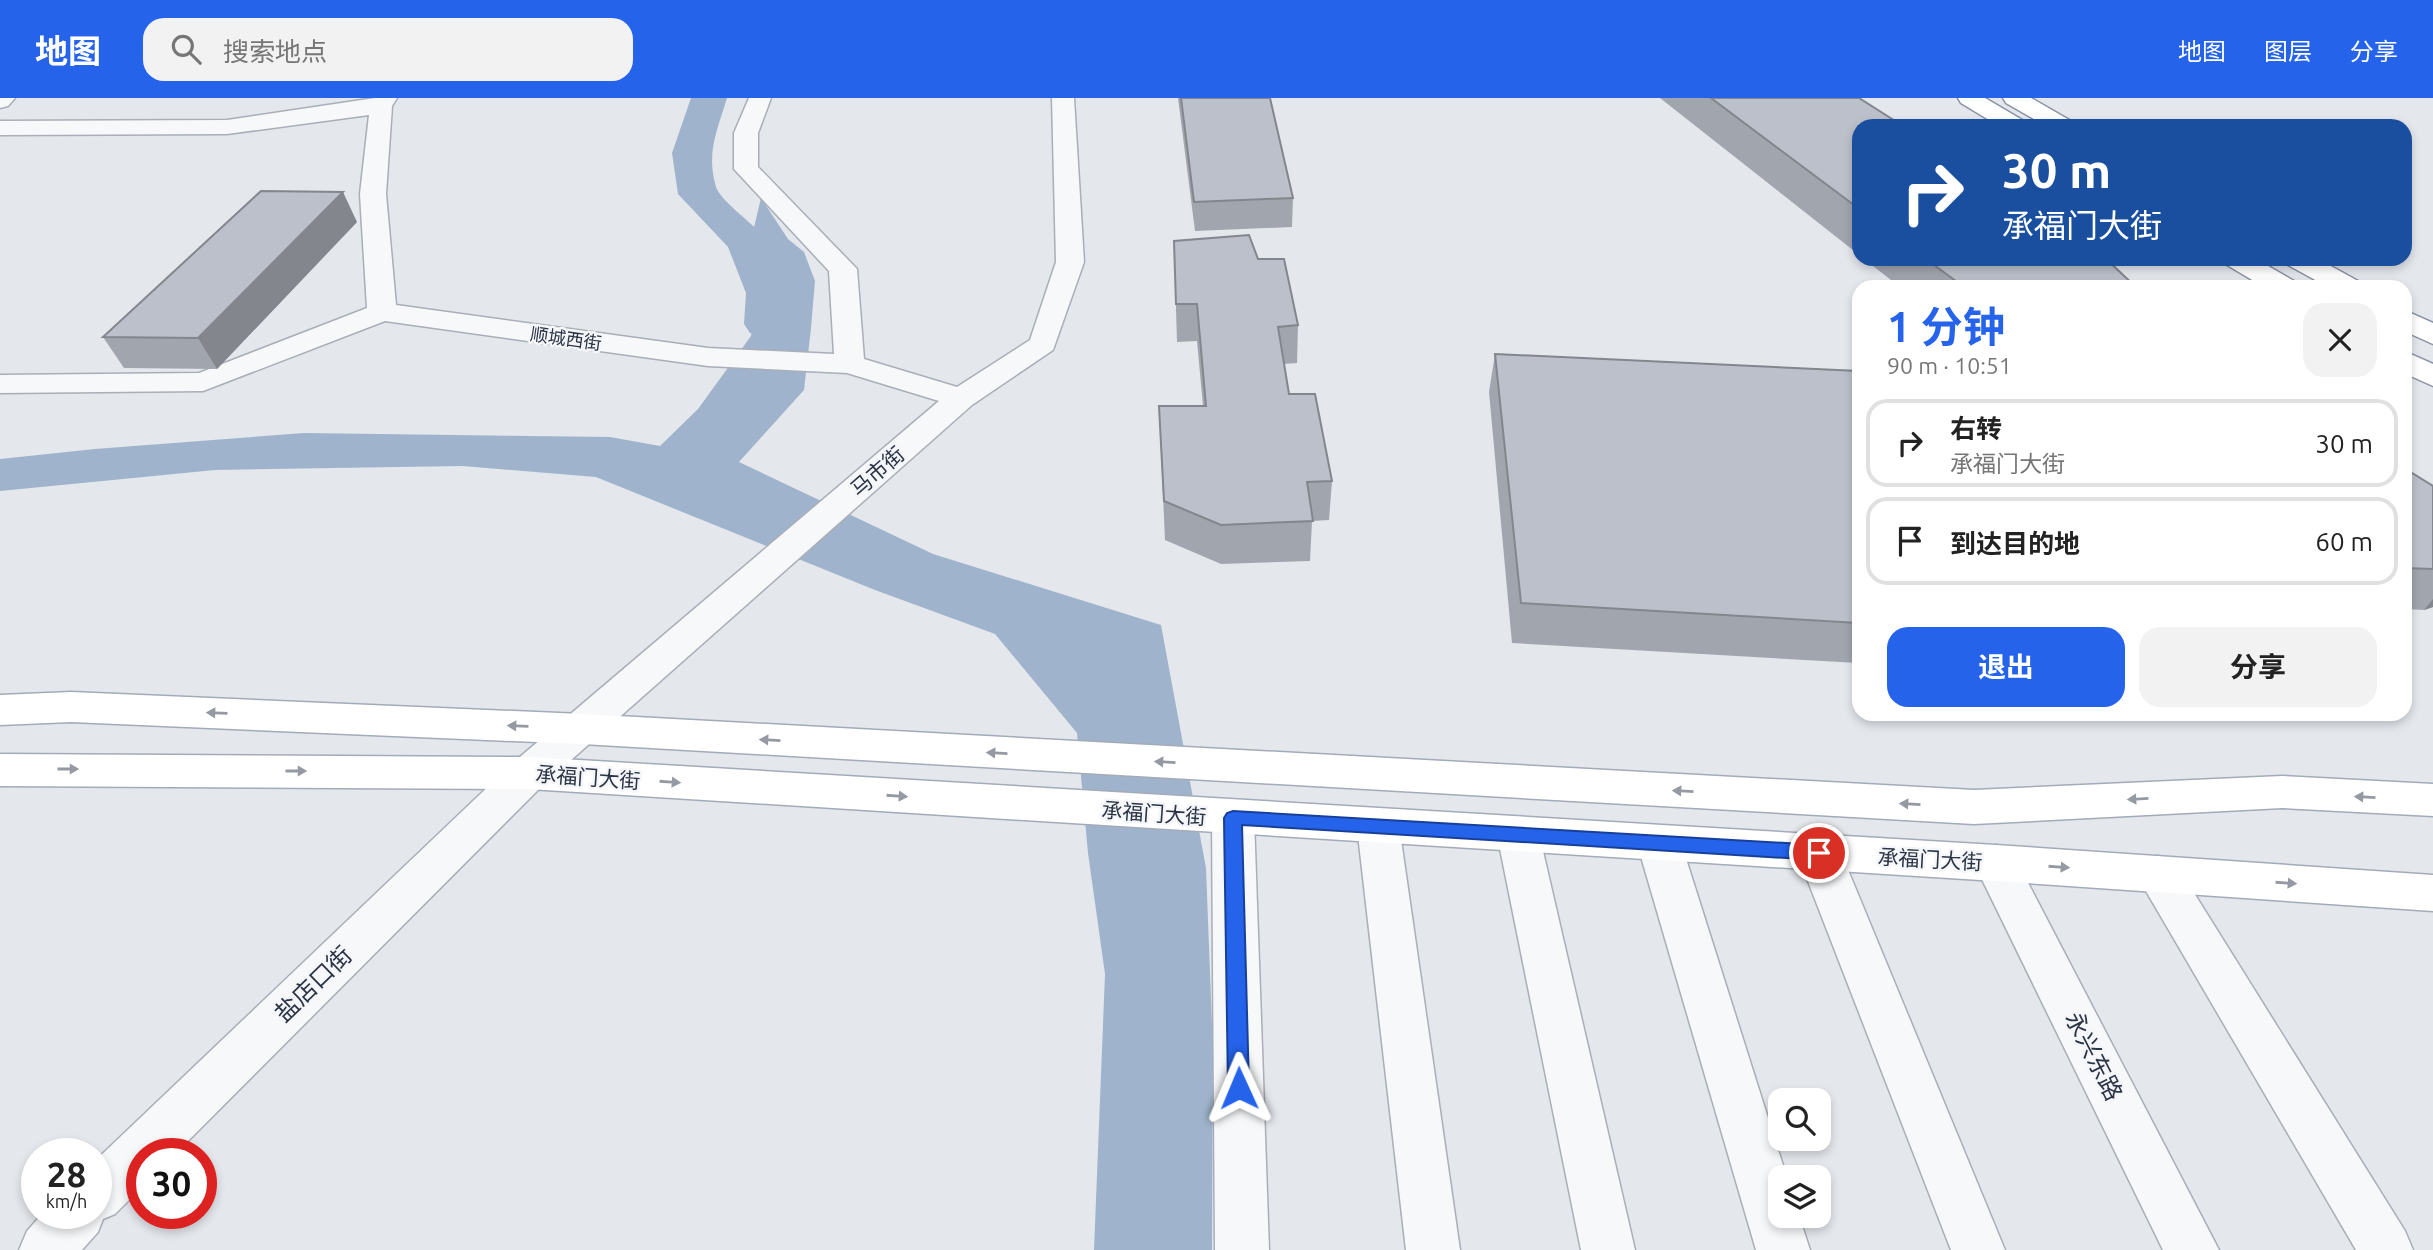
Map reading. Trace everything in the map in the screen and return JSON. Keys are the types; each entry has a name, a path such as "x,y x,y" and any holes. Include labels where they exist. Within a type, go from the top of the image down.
{"main road":[{"path":"1969,98 2004,119"},
{"path":"2014,98 2051,119"},
{"path":"2249,266 2272,280"},
{"path":"2310,266 2336,280"},
{"path":"2412,323 2433,335"},
{"path":"2412,365 2433,377"},
{"path":"0,710 71,707 582,729 1974,807 2282,793 2433,800"},
{"name":"承福门大街","path":"0,770 529,773 1996,863 2433,893"}],"street":[{"path":"760,98 747,133 746,169 843,269 849,364"},
{"name":"马市街","path":"529,773 961,398 1043,344 1070,262 1063,98"},
{"path":"0,128 227,127 384,102 373,194 382,312 203,382 0,384"},
{"name":"顺城西街","path":"382,312 708,357 849,364 961,398"},
{"name":"盐店口街","path":"112,1180 529,773"},
{"path":"1233,818 1242,1250"},
{"path":"1378,826 1433,1250"},
{"path":"1518,834 1608,1250"},
{"path":"1659,843 1783,1250"},
{"path":"1819,853 1978,1250"},
{"name":"永兴东路","path":"1996,863 2192,1250"},
{"path":"2158,874 2386,1250"},
{"path":"46,1250 65,1229"}],"water":[{"path":"761,198 788,239 804,252 815,281 804,390 739,462 933,554 1161,625 1206,868 1213,1051 1212,1250 1094,1250 1105,974 1088,853 1077,733 995,634 875,590 596,477 463,466 215,470 0,491 0,459 304,433 610,437 660,446 698,409 751,336 755,300 746,261"}],"building":[{"path":"1181,98 1270,98 1293,198 1194,202"},
{"path":"1711,98 1859,98 1892,119 1852,119 1852,204"},
{"path":"261,191 343,192 198,338 103,337"},
{"path":"1249,235 1258,259 1284,259 1298,325 1278,327 1289,394 1315,394 1332,481 1307,482 1313,521 1221,525 1164,501 1159,406 1206,406 1197,304 1176,304 1174,241"},
{"path":"1936,266 2114,266 2128,280 1954,280"},
{"path":"1495,354 1852,371 1852,623 1521,603"},
{"path":"2412,473 2433,486 2433,569 2412,568"}],"waterway":[{"path":"709,98 691,153 698,194 747,243 768,293 766,324"}],"route":[{"path":"1239,1088 1233,818 1819,853"}]}
